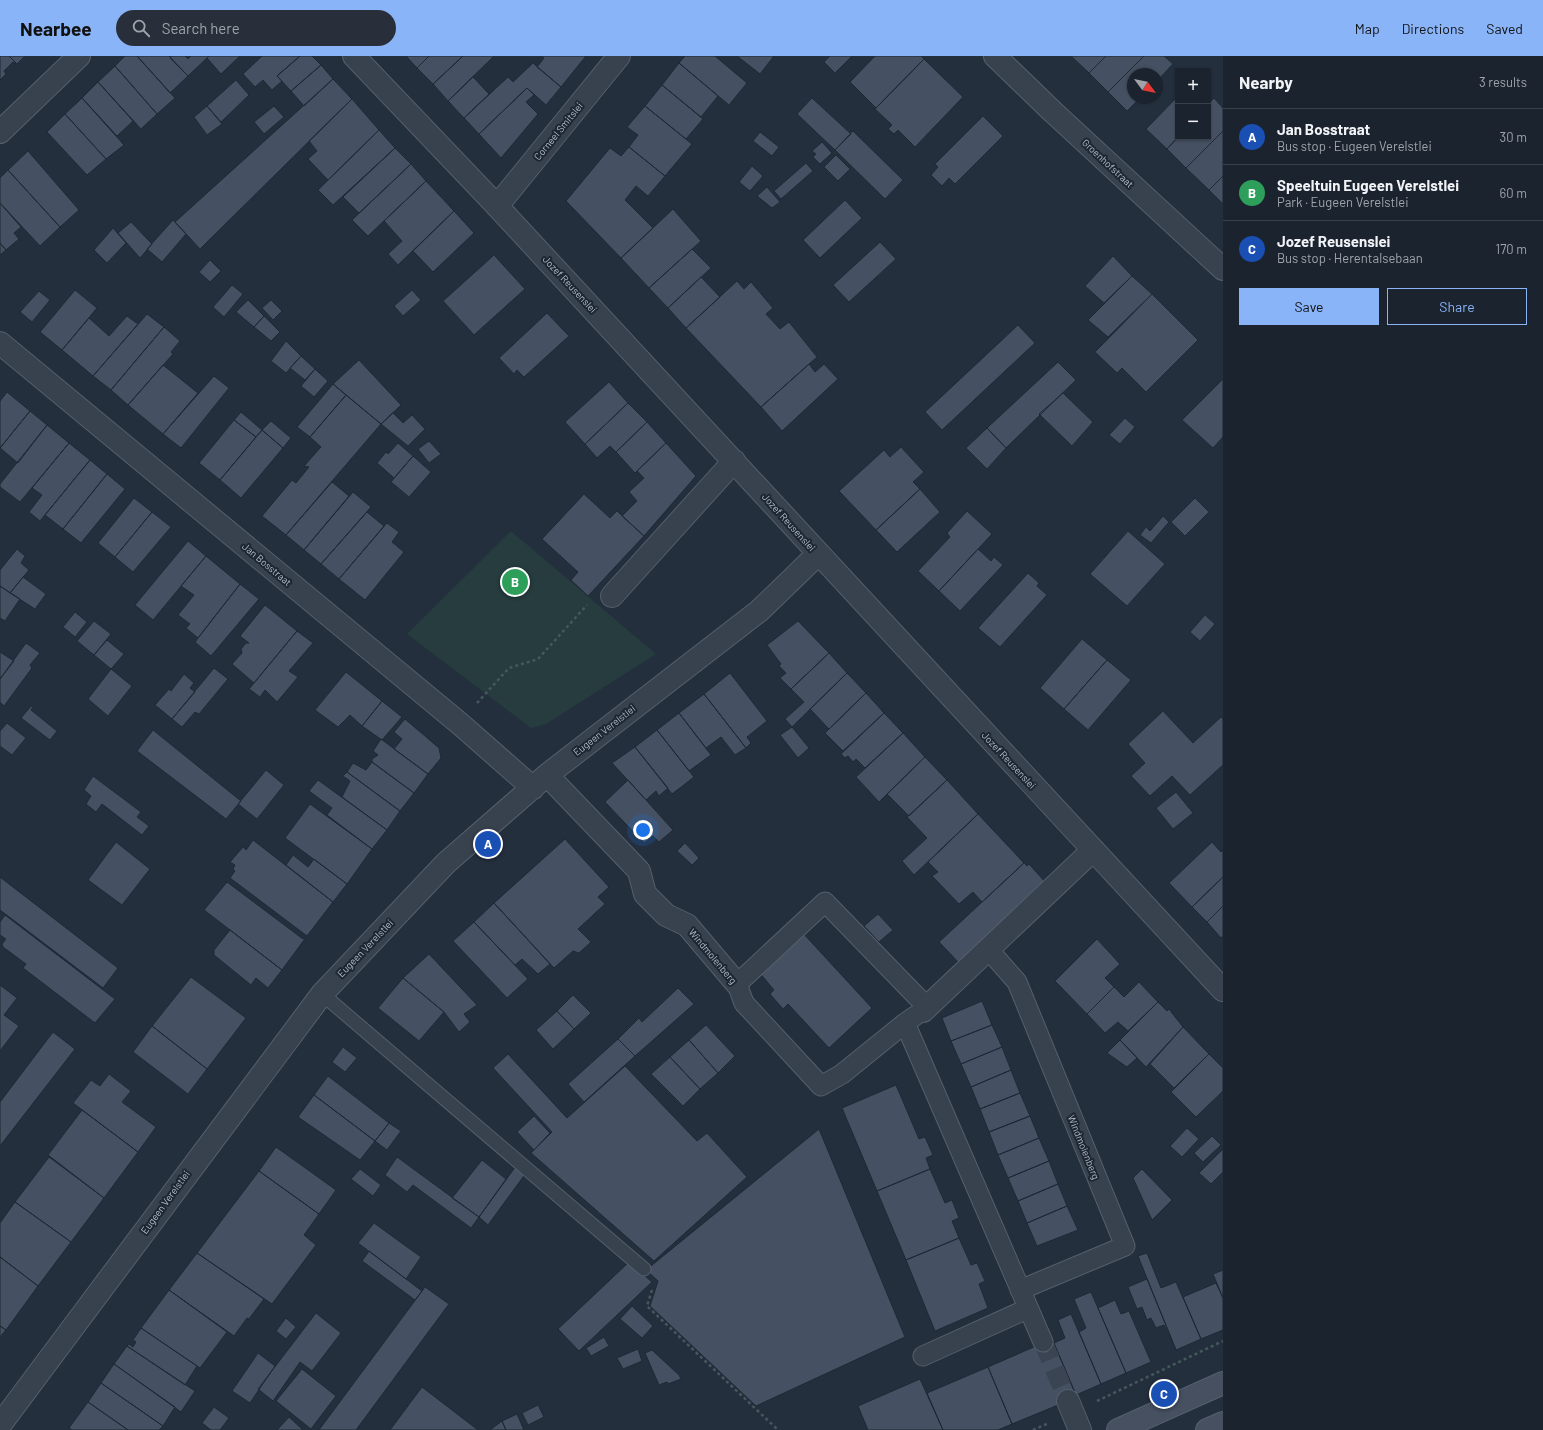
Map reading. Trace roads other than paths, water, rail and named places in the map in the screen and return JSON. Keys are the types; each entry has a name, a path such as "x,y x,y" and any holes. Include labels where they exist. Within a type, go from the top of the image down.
{"main road":[{"path":"1118,1430 1223,1383"},
{"path":"1207,1430 1223,1423"}],"street":[{"path":"0,132 79,56"},
{"name":"Jozef Reusenslei","path":"354,56 497,206 1223,990"},
{"name":"Corneel Smitslei","path":"497,206 620,56"},
{"name":"Groenhofstraat","path":"996,56 1053,112 1223,269"},
{"name":"Jan Bosstraat","path":"0,343 459,723 540,781"},
{"path":"612,596 734,461"},
{"name":"Eugeen Verelstlei","path":"0,1425 322,994 446,863 540,781 759,611 818,554"},
{"name":"Windmolenberg","path":"540,781 639,871 645,894 666,915 687,925 737,984 744,1002 821,1086 842,1074 905,1023 925,1009 1093,850"},
{"path":"737,984 825,902 925,1009"},
{"name":"Windmolenberg","path":"988,949 1017,982 1125,1246 1020,1290"},
{"path":"905,1023 1043,1342"},
{"path":"923,1356 1028,1309"}],"lane":[{"path":"322,994 644,1269"}],"tunnel":[{"path":"1043,1342 1068,1401"}],"place":[{"name":"Speeltuin Eugeen Verelstlei","path":"515,582"},
{"name":"Jan Bosstraat","path":"488,844"},
{"name":"Jozef Reusenslei","path":"1164,1394"}]}
